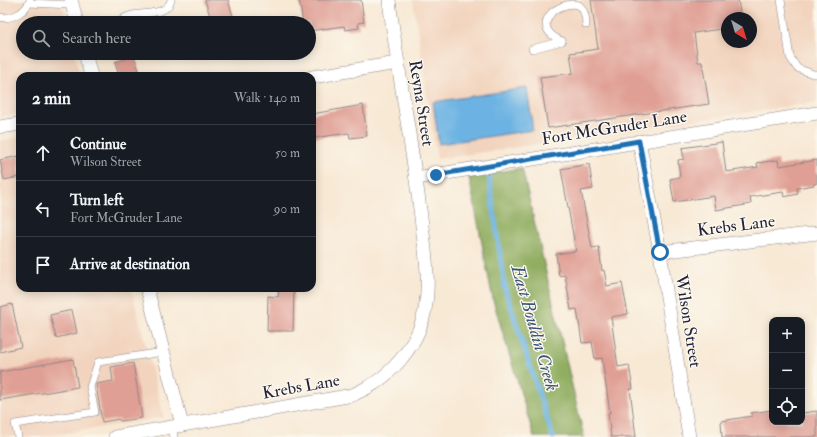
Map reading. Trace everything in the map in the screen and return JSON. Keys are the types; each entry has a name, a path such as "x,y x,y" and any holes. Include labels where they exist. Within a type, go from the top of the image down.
{"street":[{"name":"Reyna Street","path":"389,0 397,63 416,178 428,282"},
{"path":"72,2 75,16"},
{"path":"87,60 90,72"},
{"path":"316,76 397,63"},
{"name":"Fort McGruder Lane","path":"416,178 817,113"},
{"path":"0,128 16,125"},
{"name":"Wilson Street","path":"639,141 660,252 689,437"},
{"name":"Krebs Lane","path":"660,252 817,233"},
{"name":"Krebs Lane","path":"114,437 176,430 353,394 375,383 409,350 419,331 426,309 428,282"},
{"path":"148,292 163,352 176,430"}],"lane":[{"path":"128,16 158,12 168,6 171,0"},
{"path":"781,0 790,57 797,68 817,74"},
{"path":"0,17 11,17 19,14 26,8 30,1 72,2"},
{"path":"532,48 562,41 550,33 547,27 547,14 556,3 570,1 576,3 585,12 586,25"},
{"path":"18,437 15,424 95,412 90,387 98,362 163,352"}],"shaded area":[{"path":"0,0 61,0 65,16 16,16 16,60 76,60 79,72 16,72 16,114 0,116"},
{"path":"413,0 817,0 817,102 437,159"},
{"path":"16,138 16,292 132,292 164,417 42,437 0,437 0,141"}],"green space":[{"path":"522,168 584,437 534,437 493,300 469,177"}],"water":[{"path":"527,88 533,130 439,144 433,102"}],"building":[{"path":"205,0 228,0 233,16 210,16"},
{"path":"299,0 361,0 364,22 358,23 359,28 345,30 344,26 316,30 316,16 302,16"},
{"path":"591,0 738,0 740,12 721,12 721,29 694,33 698,62 702,62 709,104 548,128 540,77 573,73 570,53 598,49"},
{"path":"121,60 135,60 140,72 118,72 115,62"},
{"path":"363,105 367,136 350,138 349,133 316,138 316,113"},
{"path":"722,142 726,172 758,167 757,163 778,160 779,166 817,160 817,183 814,185 797,188 798,194 784,197 783,192 750,197 751,204 716,210 714,196 674,202 670,179 680,177 678,160 684,159 682,148"},
{"path":"16,157 16,178 4,180 0,160"},
{"path":"589,164 593,189 581,191 592,248 599,247 602,271 604,270 607,286 622,283 628,314 611,317 618,367 629,365 633,389 630,389 636,437 611,437 608,413 610,413 602,358 595,359 592,342 582,343 577,309 571,310 565,275 559,276 556,254 576,251 561,169"},
{"path":"279,292 294,292 293,331 267,331 268,296 278,297"},
{"path":"12,304 21,347 0,352 0,307"},
{"path":"72,310 77,333 56,338 50,315"},
{"path":"73,359 78,387 0,400 0,372"},
{"path":"133,363 142,418 120,421 119,419 102,422 96,384 113,381 111,367"},
{"path":"769,410 769,425 805,425 805,413 817,411 817,437 722,437 721,421 752,416 751,413"}],"waterway":[{"name":"East Bouldin Creek","path":"489,177 505,289 553,437"}],"route":[{"path":"436,175 639,141 660,252"}]}
